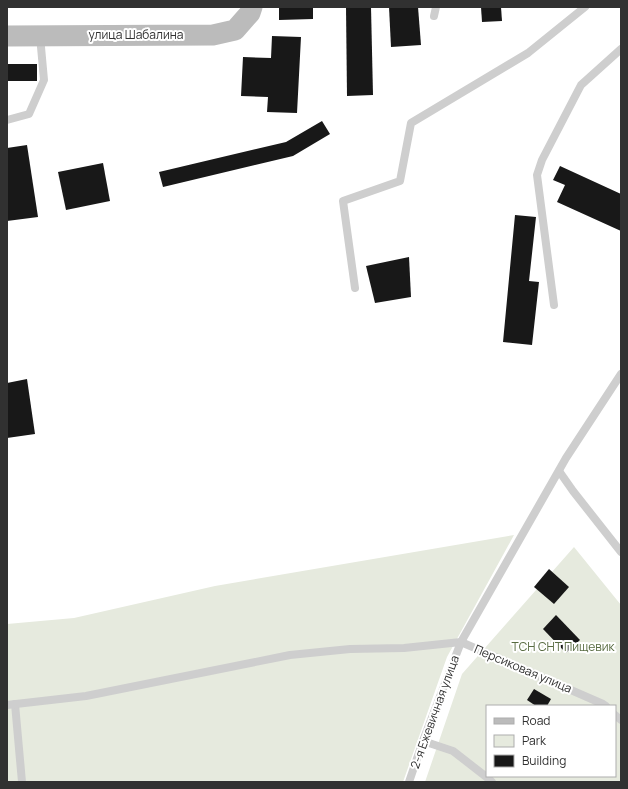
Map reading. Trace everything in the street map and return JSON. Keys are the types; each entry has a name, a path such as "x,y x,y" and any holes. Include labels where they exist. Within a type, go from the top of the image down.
{"main road":[{"name":"улица Шабалина","path":"7,36 214,36 235,30 250,13 252,7"}],"lane":[{"path":"434,16 436,7"},
{"path":"355,288 343,201 400,181 410,123 528,53 584,7"},
{"path":"7,120 29,114 44,80 40,36"},
{"path":"554,305 537,175 542,160 581,85 621,48"},
{"name":"2-я Ежевичная улица","path":"410,782 423,741 461,642 559,471 621,374"},
{"path":"559,471 621,552"},
{"path":"22,782 11,704 86,696 290,655 350,649 404,648 461,642"},
{"name":"Персиковая улица","path":"461,642 604,705"},
{"path":"423,741 453,751 486,776"}],"green space":[{"path":"514,535 447,657 403,782 7,782 7,624 74,618 215,586"},
{"name":"ТСН СНТ Пищевик","path":"574,547 621,605 621,782 425,782 462,674"}],"building":[{"path":"279,7 313,7 313,19 279,20"},
{"path":"346,7 371,7 373,95 347,96"},
{"path":"389,7 418,7 421,45 391,47"},
{"path":"481,7 501,7 502,21 482,22"},
{"path":"272,36 301,37 297,113 267,112 268,97 241,96 243,57 271,58"},
{"path":"7,64 37,64 37,81 7,81"},
{"path":"322,121 330,134 293,156 163,187 159,172 286,142"},
{"path":"27,145 38,217 7,221 7,148"},
{"path":"103,163 110,201 66,210 58,172"},
{"path":"560,166 621,194 621,231 557,202 565,185 553,180"},
{"path":"515,215 536,217 529,281 539,282 532,345 503,342"},
{"path":"409,257 411,297 375,303 366,266"},
{"path":"27,379 35,434 7,438 7,383"},
{"path":"549,569 569,587 554,604 534,587"},
{"path":"556,615 580,640 566,653 543,629"},
{"path":"534,689 551,699 548,705 534,705 527,700"}]}
